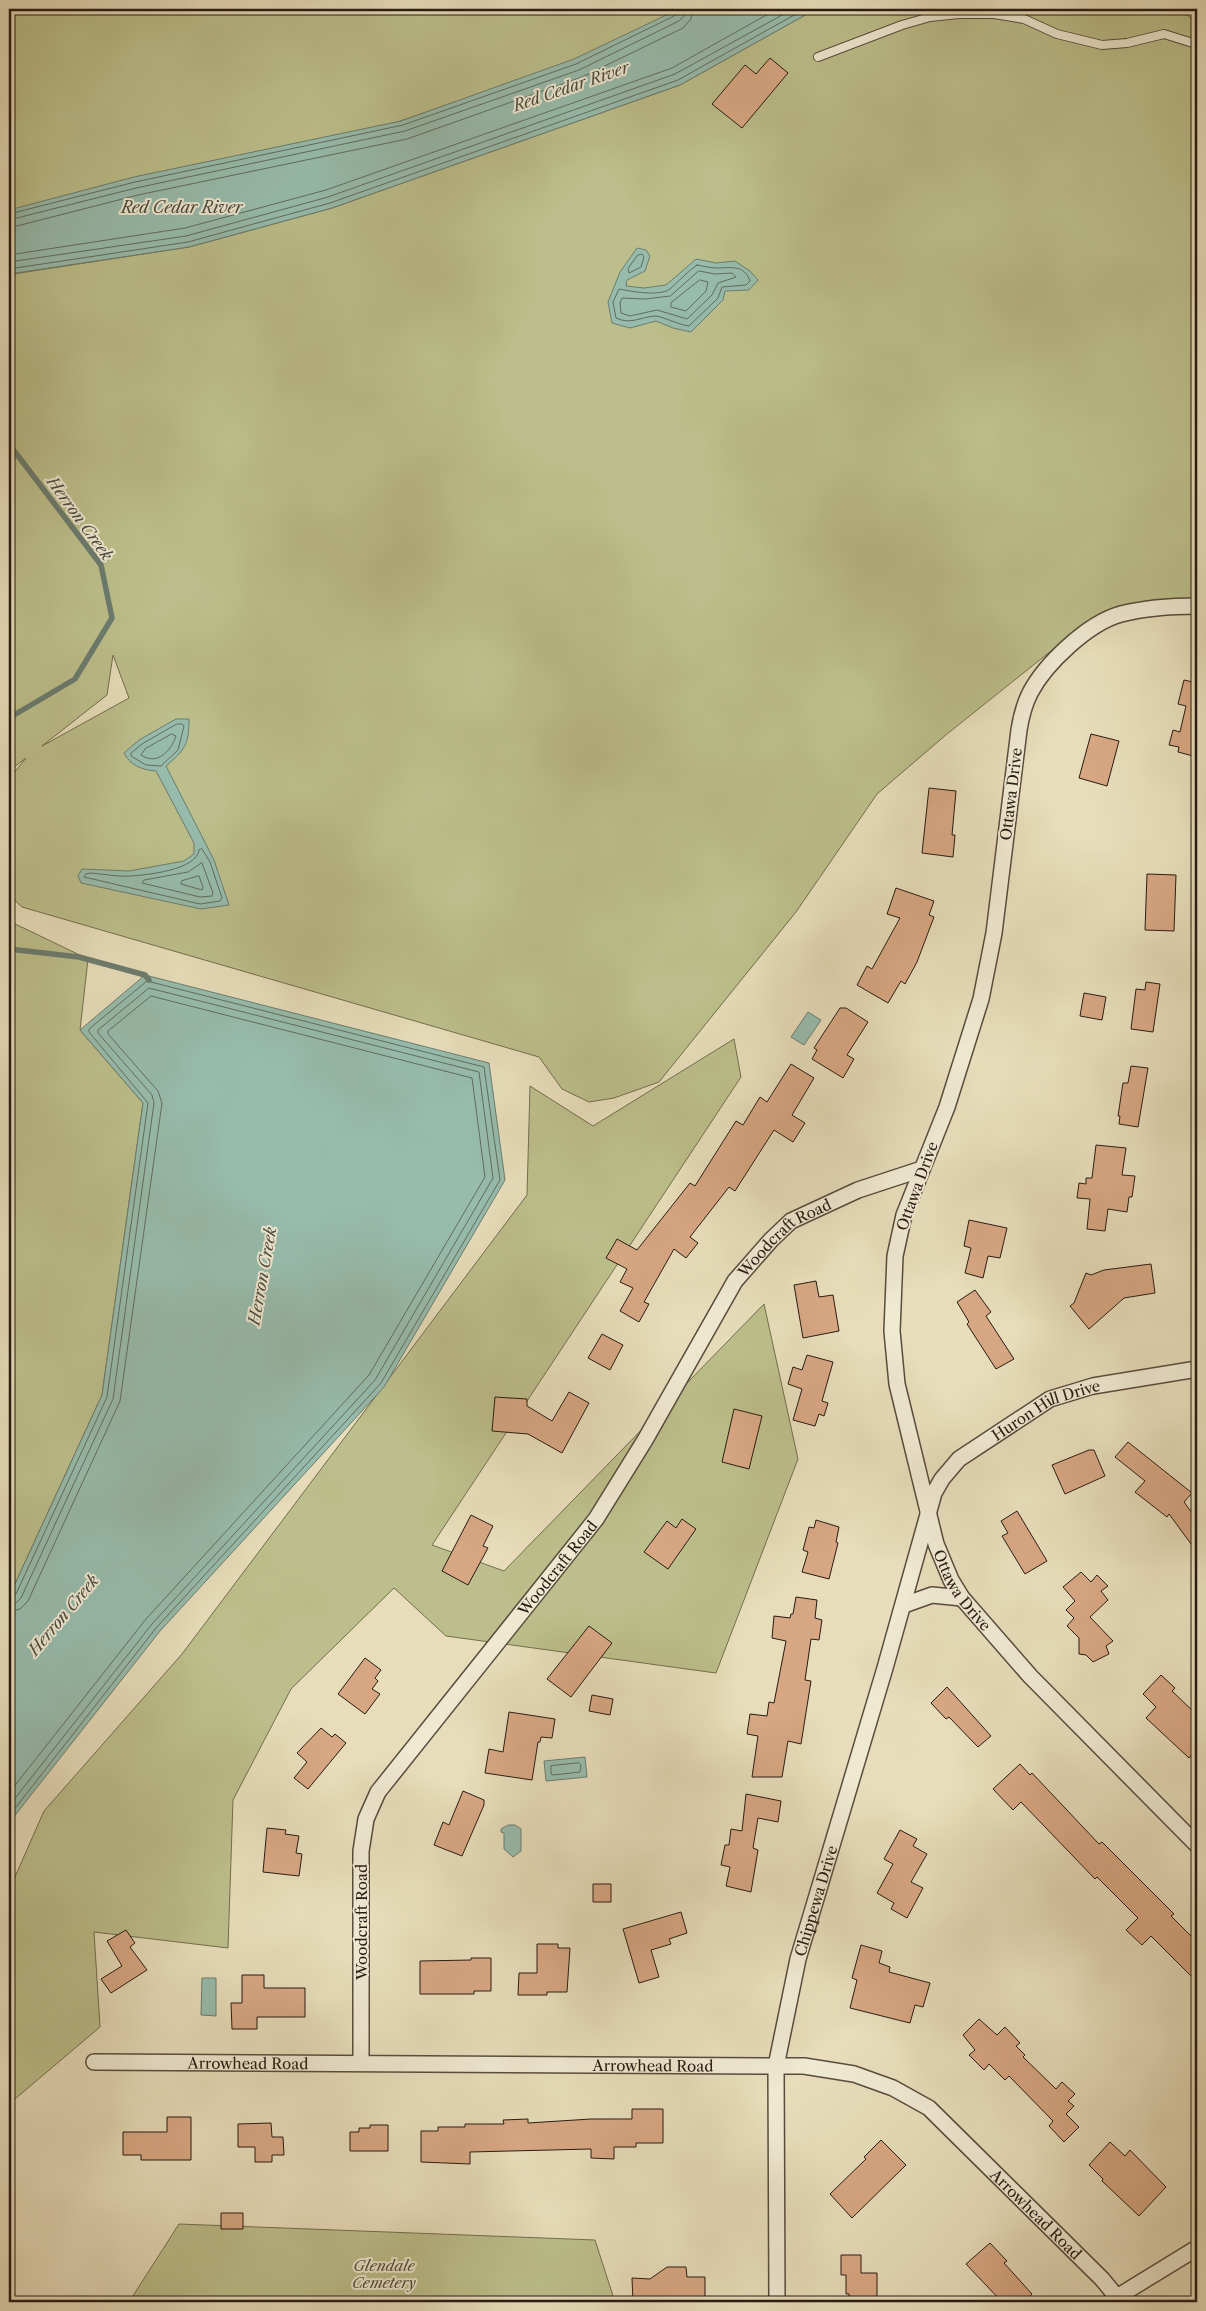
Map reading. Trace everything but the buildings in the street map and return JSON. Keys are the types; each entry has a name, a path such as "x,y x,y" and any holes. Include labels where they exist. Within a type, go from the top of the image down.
{"street":[{"name":"Ottawa Drive","path":"1197,606 1120,614 1103,622 1070,646 1046,670 1031,692 1019,730 994,933 981,1000 947,1107 904,1216 895,1256 892,1331 897,1384 928,1509 942,1561 962,1598 1030,1676 1197,1845"},
{"name":"Woodcraft Road","path":"361,2063 361,1851 366,1819 378,1792 596,1519 645,1440 735,1281 753,1259 791,1221 858,1190 922,1169"},
{"name":"Huron Hill Drive","path":"928,1509 942,1479 959,1459 1050,1399 1093,1386 1197,1369"},
{"name":"Chippewa Drive","path":"777,2302 776,2066 798,1959 904,1605 928,1509"},
{"path":"904,1605 932,1595 962,1598"},
{"name":"Arrowhead Road","path":"94,2062 804,2066 854,2074 893,2088 929,2108 1102,2279 1119,2300"},
{"path":"1119,2300 1197,2248"}],"lane":[{"path":"818,57 902,25 930,17 959,14 994,14 1024,19 1057,34 1102,45 1127,43 1164,34 1193,43 1197,47"}],"green space":[{"path":"9,9 720,9 705,17 245,174 47,218 13,274 189,247 332,208 680,85 816,9 1178,9 1197,22 1197,599 1122,606 1091,619 947,734 877,794 796,912 659,1082 614,1098 589,1102 562,1089 539,1057 22,907 9,895 9,779 26,758 9,771","holes":["113,655 129,698 42,746 107,695"]},
{"path":"9,921 88,959 80,1030 143,1103 102,1395 9,1597"},
{"path":"734,1039 741,1077 432,1545 504,1571 764,1304 798,1459 716,1673 446,1636 394,1588 291,1689 233,1800 228,1948 94,1932 100,2027 9,2104 9,1823 11,1821 11,1886 44,1811 182,1654 527,1195 530,1086 593,1126"},
{"name":"Glendale Cemetery","path":"179,2224 595,2240 615,2302 129,2302"}],"water":[{"name":"Red Cedar River","path":"679,9 816,9 680,85 332,208 189,247 9,274 9,210 134,177 401,121 574,59"},
{"path":"637,248 646,250 650,256 645,271 627,280 626,286 644,288 666,285 696,259 716,263 735,261 750,271 758,280 749,290 725,291 723,300 691,332 673,328 656,321 630,328 612,323 608,302 620,272"},
{"path":"176,719 189,719 187,741 182,751 166,766 214,860 229,905 201,909 81,883 78,876 82,869 129,871 184,861 194,854 194,843 156,771 137,766 124,753 139,740"},
{"path":"145,975 489,1063 505,1180 384,1387 160,1631 9,1823 9,1597 102,1395 143,1103 80,1030"},
{"path":"808,1012 821,1020 804,1045 791,1037"},
{"path":"585,1757 587,1777 546,1781 544,1761"},
{"path":"508,1825 515,1825 521,1829 521,1851 513,1857 504,1849 504,1833 501,1832 501,1829"},
{"path":"202,1978 216,1978 216,2016 201,2015"}],"waterway":[{"name":"Herron Creek","path":"9,444 101,565 112,618 75,679 9,718"},
{"name":"Herron Creek","path":"9,949 79,957 145,975 149,980"}]}
